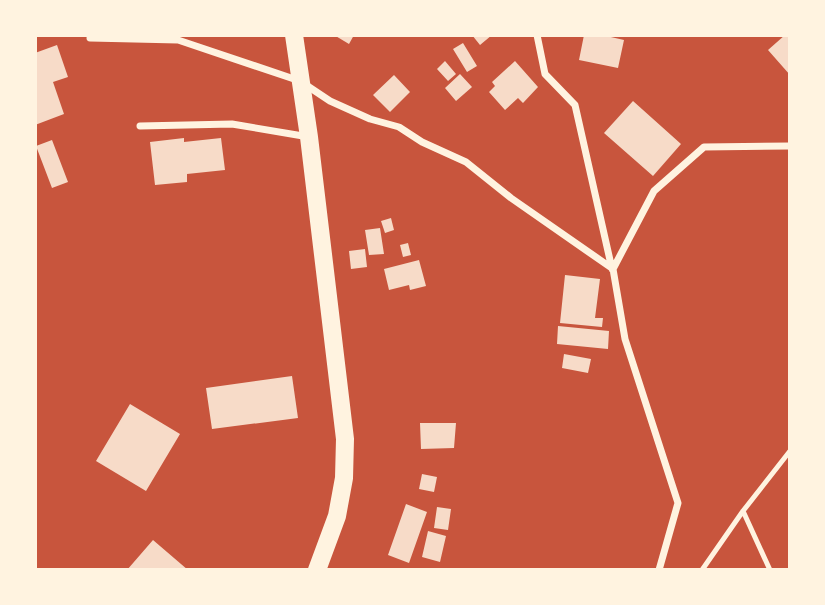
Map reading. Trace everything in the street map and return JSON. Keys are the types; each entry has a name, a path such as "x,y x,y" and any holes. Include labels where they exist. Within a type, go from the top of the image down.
{"main road":[{"path":"294,35 309,137 345,439 344,478 337,516 317,570"}],"street":[{"path":"537,35 545,74 575,105 625,339 678,503 659,570"},
{"path":"90,38 178,40 300,81 330,102 370,119 399,127 422,142 466,162 511,198 612,269"},
{"path":"140,125 232,124 309,137"},
{"path":"612,269 654,191 704,147 790,146"}],"lane":[{"path":"702,570 743,511 790,451"},
{"path":"743,511 770,570"}],"building":[{"path":"334,35 354,35 349,44"},
{"path":"472,35 492,35 480,45"},
{"path":"584,35 602,35 624,40 618,68 579,60"},
{"path":"785,35 790,35 790,75 768,50"},
{"path":"463,43 477,66 467,72 453,49"},
{"path":"57,45 68,77 53,82 64,114 35,125 35,53"},
{"path":"445,61 456,74 448,81 437,69"},
{"path":"515,61 538,87 523,103 518,98 505,110 489,92 495,86 492,82"},
{"path":"460,74 472,87 456,101 445,88"},
{"path":"394,75 410,92 390,112 373,95"},
{"path":"633,101 681,144 653,176 604,133"},
{"path":"184,138 184,142 221,138 225,170 187,174 187,182 155,185 150,142"},
{"path":"52,140 68,182 52,188 36,146"},
{"path":"391,218 394,230 385,233 381,221"},
{"path":"380,228 384,254 369,255 365,230"},
{"path":"408,243 411,255 403,257 400,245"},
{"path":"365,249 367,267 351,269 349,251"},
{"path":"419,260 426,286 410,290 409,285 389,290 384,269"},
{"path":"565,275 600,279 595,318 603,318 602,327 560,323"},
{"path":"558,326 609,331 608,349 557,344"},
{"path":"564,354 591,359 588,373 562,368"},
{"path":"292,376 298,418 212,429 206,388"},
{"path":"130,404 180,434 146,491 96,461"},
{"path":"420,423 456,423 454,448 421,449"},
{"path":"422,474 437,477 434,492 419,489"},
{"path":"406,504 427,512 409,563 388,555"},
{"path":"437,507 451,509 448,530 434,528"},
{"path":"428,531 446,536 440,562 422,557"},
{"path":"153,540 188,570 127,570"}]}
